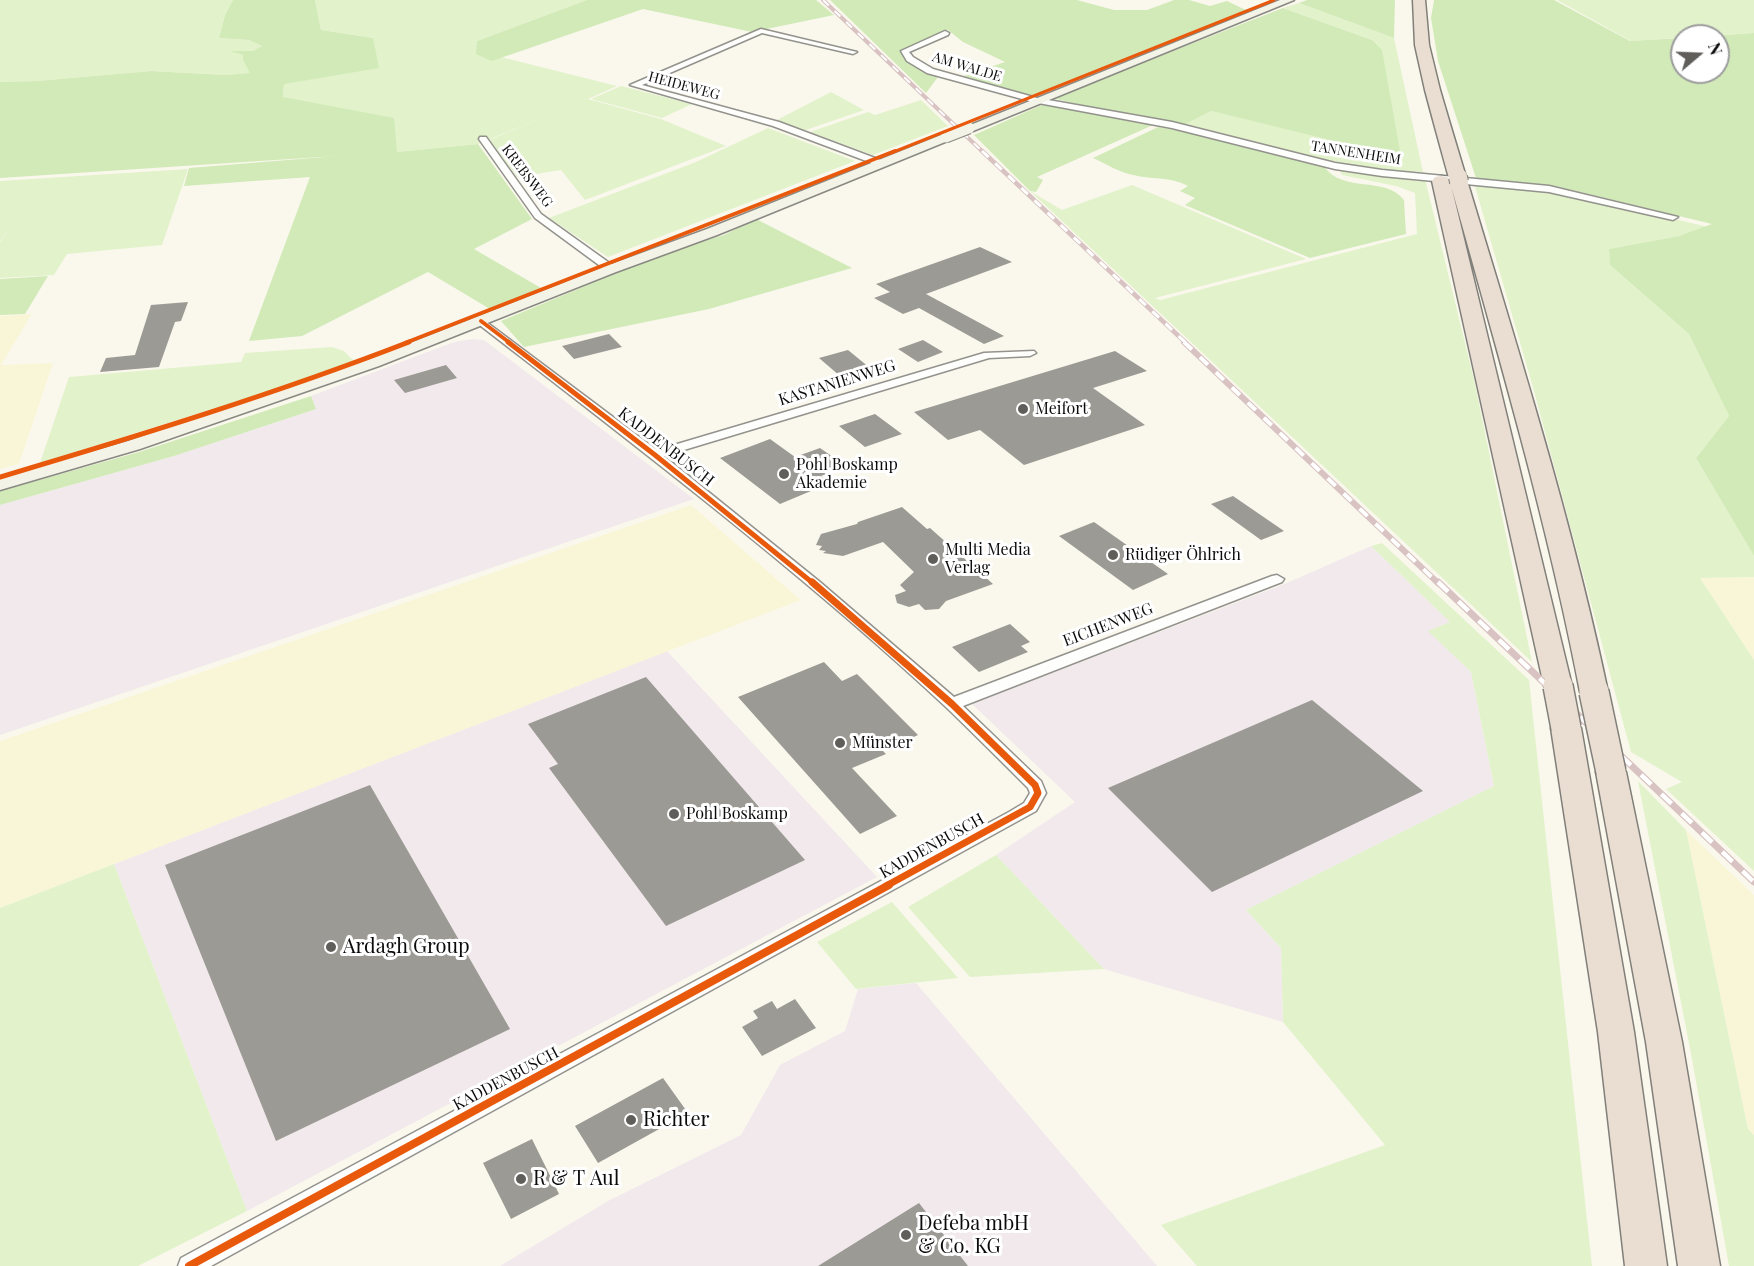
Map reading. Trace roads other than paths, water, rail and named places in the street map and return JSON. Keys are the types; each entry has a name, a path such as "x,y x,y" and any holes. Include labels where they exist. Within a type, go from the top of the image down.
{"highway":[{"path":"1419,0 1418,21 1447,175 1566,728 1616,1032 1646,1266"},
{"path":"1447,175 1521,391 1594,692 1664,1042 1699,1266"}],"main road":[{"path":"0,484 134,445 251,407 481,321 611,268 712,232 1289,0"}],"street":[{"name":"HEIDEWEG","path":"853,52 761,31 634,85 776,124 880,163"},
{"name":"AM WALDE","path":"945,33 905,51 910,59 930,71 1036,100"},
{"name":"TANNENHEIM","path":"1036,100 1172,126 1341,167 1550,189 1673,217"},
{"name":"KREBSWEG","path":"483,139 538,216 611,268"},
{"name":"KADDENBUSCH","path":"189,1266 649,1017 1030,807 1038,793 1035,785 952,704 815,585 654,455 481,321"},
{"name":"KASTANIENWEG","path":"654,455 988,355 1030,353"},
{"name":"EICHENWEG","path":"952,704 1277,579"}],"railway":[{"path":"823,0 984,153"},
{"path":"982,151 1186,343"},
{"path":"1184,342 1439,584"},
{"path":"1438,582 1754,882"}],"place":[{"name":"Meifort","path":"1023,409"},
{"name":"Pohl Boskamp Akademie","path":"784,474"},
{"name":"Rüdiger Öhlrich","path":"1113,555"},
{"name":"Multi Media Verlag","path":"933,559"},
{"name":"Münster","path":"840,743"},
{"name":"Pohl Boskamp","path":"674,814"},
{"name":"Ardagh Group","path":"331,947"},
{"name":"Richter","path":"631,1120"},
{"name":"R & T Aul","path":"521,1179"},
{"name":"Defeba mbH & Co. KG","path":"906,1235"}]}
